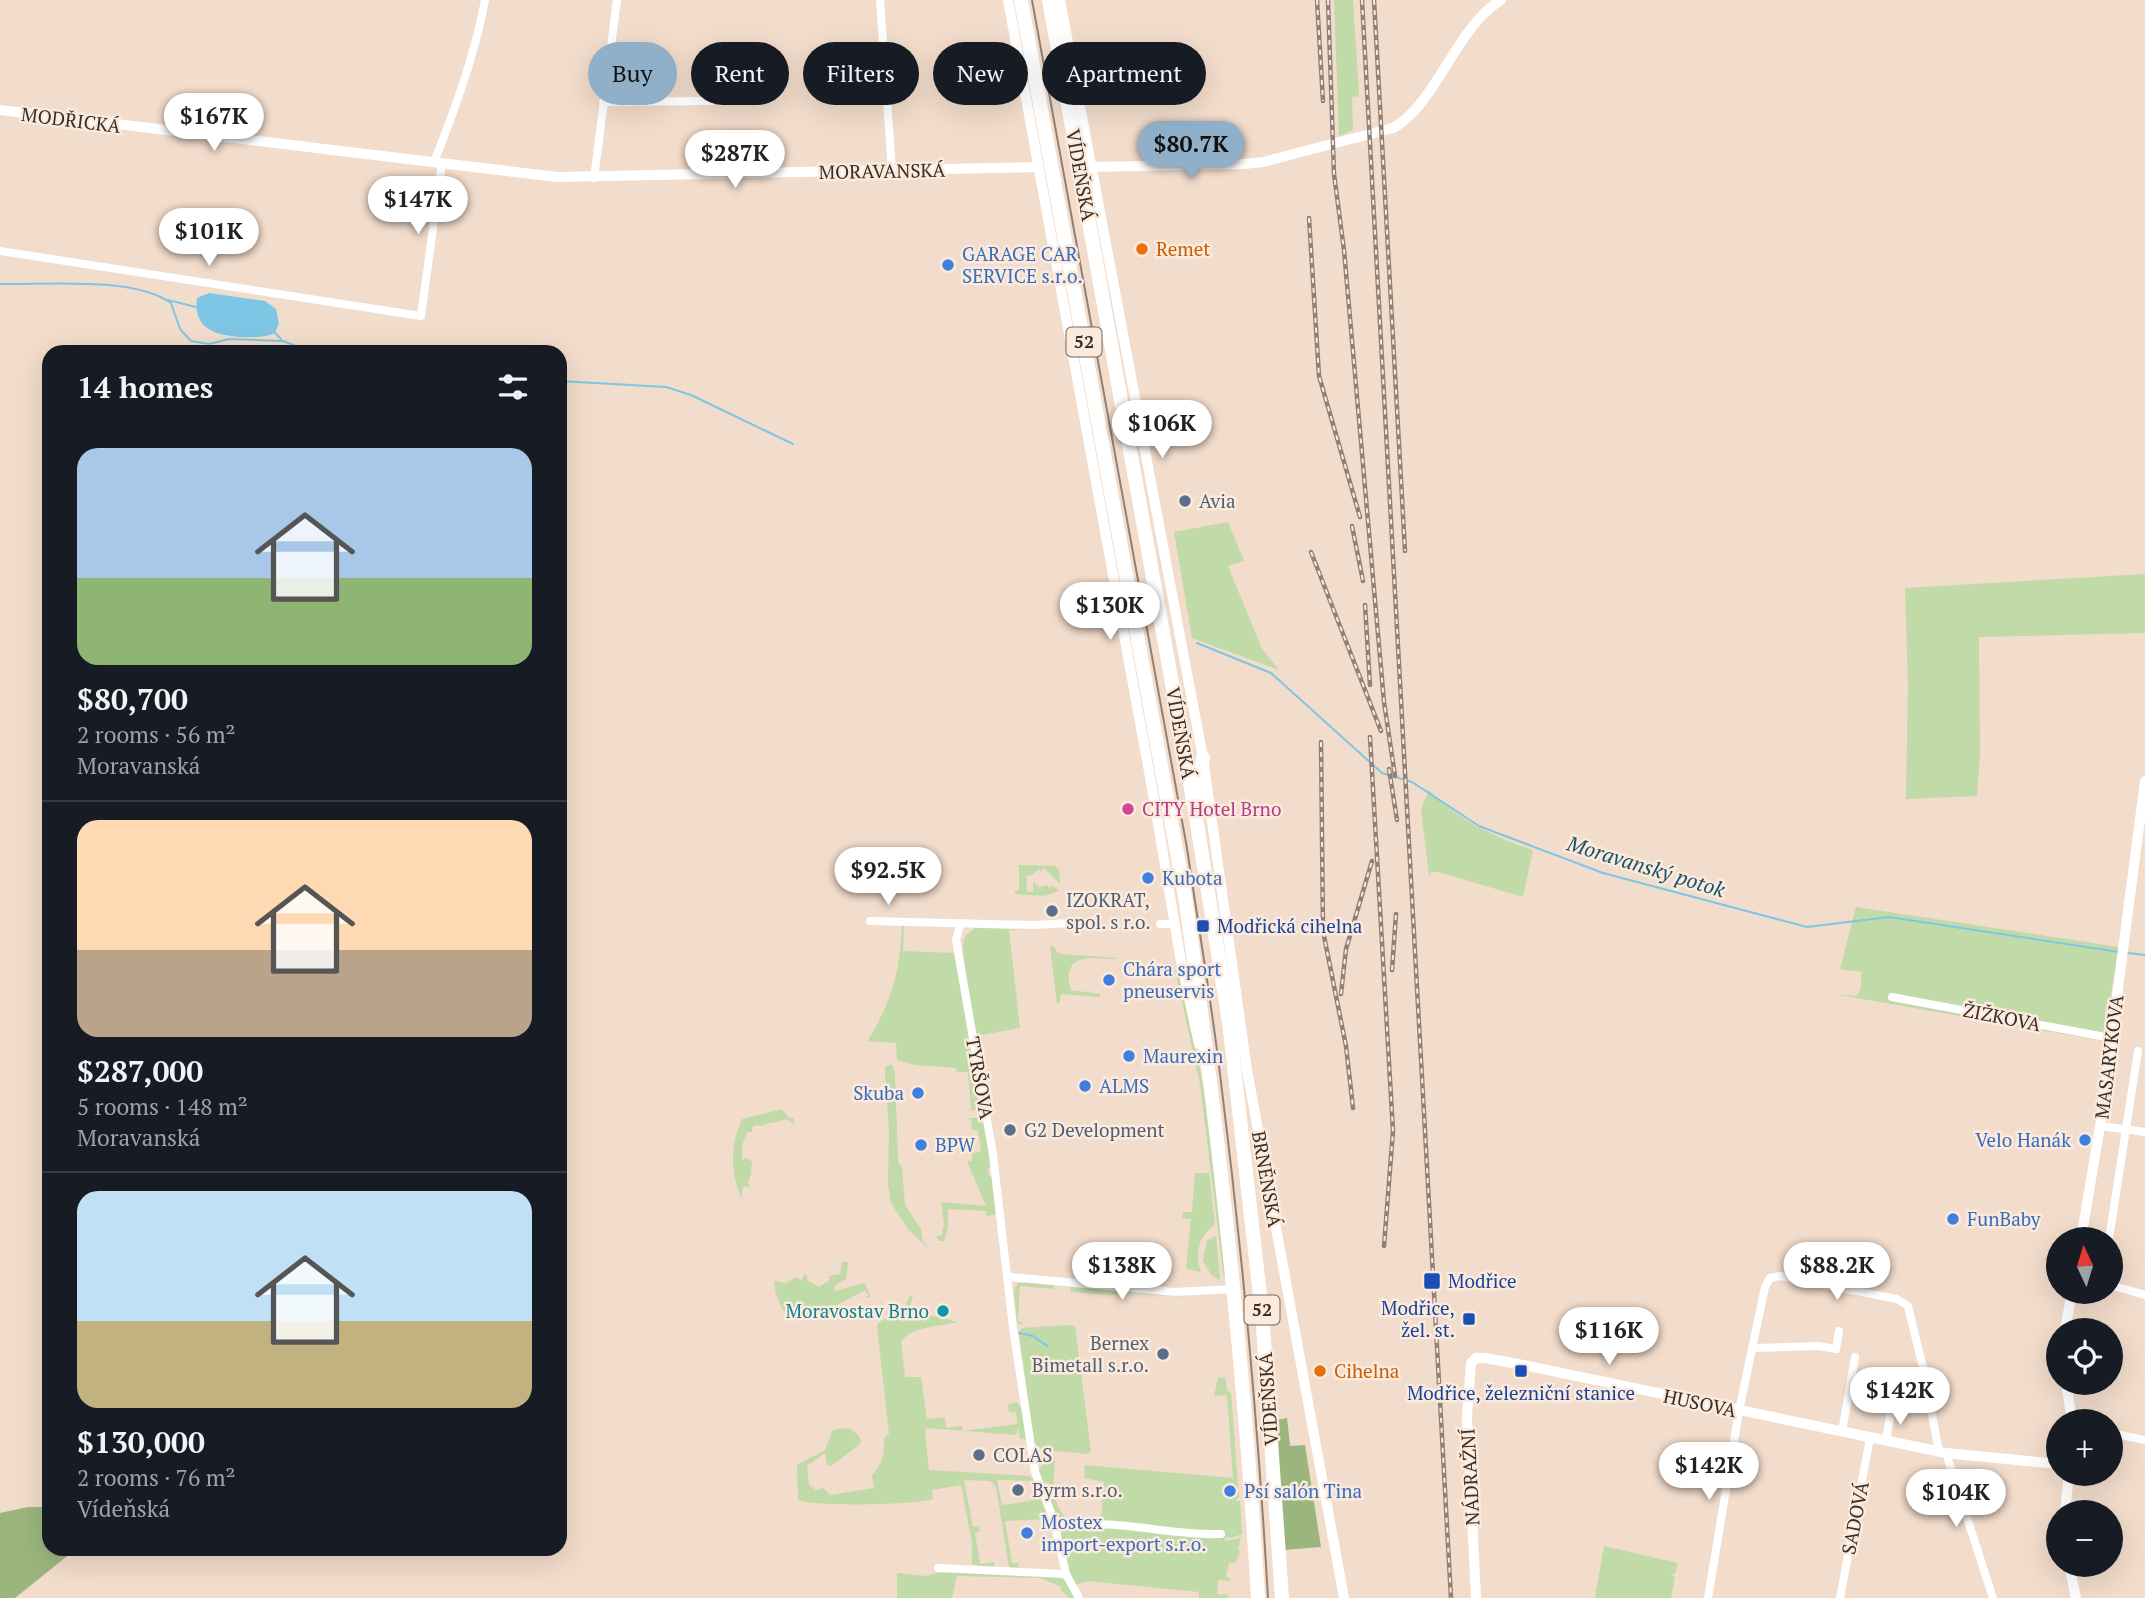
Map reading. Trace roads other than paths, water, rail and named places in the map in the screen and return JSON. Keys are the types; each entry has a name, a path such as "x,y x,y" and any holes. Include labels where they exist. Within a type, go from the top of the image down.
{"highway":[{"name":"VÍDEŇSKÁ","path":"1021,0 1173,828 1202,1014 1235,1289 1251,1475 1258,1598"},
{"name":"VÍDEŇSKÁ","path":"1049,0 1195,811 1229,1022 1262,1313 1282,1598"},
{"path":"1195,811 1203,758"}],"street":[{"path":"0,251 421,316 438,162 481,22 485,0"},
{"path":"611,42 617,0"},
{"path":"880,0 892,171"},
{"name":"VÍDEŇSKÁ","path":"1008,0 1149,772 1183,974 1214,1111"},
{"name":"VÍDEŇSKÁ","path":"1060,0 1203,758"},
{"path":"1090,167 1264,162 1393,128 1416,108 1472,27 1501,0"},
{"path":"594,178 603,105"},
{"name":"MODŘICKÁ","path":"0,110 438,162"},
{"name":"MORAVANSKÁ","path":"438,162 557,177 594,178 1038,167"},
{"name":"BRNĚNSKÁ","path":"1203,758 1247,1070 1344,1598"},
{"name":"MASARYKOVA","path":"2083,1227 2100,1126 2145,782"},
{"path":"870,921 1071,923"},
{"name":"TYRŠOVA","path":"961,923 956,939 992,1148 1013,1328 1035,1472 1056,1528 1066,1574 1079,1598"},
{"path":"1160,924 1174,924"},
{"name":"ŽIŽKOVA","path":"1892,997 2111,1038"},
{"name":"MASARYKOVA","path":"2111,1227 2138,1051"},
{"path":"2100,1126 2145,1132"},
{"path":"1708,1598 1739,1411 1766,1282 1770,1278 1780,1276 1898,1299 1908,1306 1943,1452 1993,1598"},
{"path":"1009,1277 1185,1292 1235,1289"},
{"path":"2123,1289 2145,1295"},
{"path":"1752,1348 1818,1346 1836,1349 1839,1331"},
{"path":"1842,1432 1855,1356"},
{"name":"HUSOVA","path":"1476,1358 1523,1365 1943,1452 2046,1463"},
{"name":"NÁDRAŽNÍ","path":"1476,1358 1471,1363 1467,1417 1476,1598"},
{"path":"1886,1441 1897,1375"},
{"path":"2123,1436 2145,1440"},
{"name":"SADOVÁ","path":"1840,1598 1870,1438"},
{"path":"1056,1528 1085,1523 1221,1534"},
{"path":"938,1569 1066,1574"},
{"path":"2072,1577 2076,1598"}],"water":[{"path":"209,293 265,301 276,309 279,323 275,333 241,337 208,328 199,317 197,298"}],"waterway":[{"name":"Moravanský potok","path":"0,284 89,284 135,289 155,294 171,303 180,329 191,341 209,344 229,339 283,341 293,345"},
{"path":"168,300 196,307"},
{"path":"275,333 281,339"},
{"name":"Moravanský potok","path":"567,381 666,387 691,395 793,444"},
{"name":"Moravanský potok","path":"1197,643 1271,673 1382,773 1412,782 1479,826 1603,873 1807,927 1889,917 2119,952"},
{"name":"Moravanský potok","path":"2128,953 2145,955"},
{"path":"1019,1333 1033,1336 1047,1346"}],"tram line":[{"path":"1032,0 1187,848 1209,990 1242,1270 1268,1598"}],"railway":[{"path":"1317,0 1323,101"},
{"path":"1328,0 1334,174 1344,250 1384,702 1395,776"},
{"path":"1362,0 1451,1598"},
{"path":"1374,0 1405,551"},
{"path":"1309,218 1319,376 1360,517"},
{"path":"1352,526 1363,581"},
{"path":"1311,552 1381,731"},
{"path":"1365,605 1370,685"},
{"path":"1370,737 1393,1131 1384,1246"},
{"path":"1321,742 1323,931 1346,1046 1353,1108"},
{"path":"1389,769 1397,820"},
{"path":"1341,994 1346,949 1372,861"},
{"path":"1392,970 1396,914"}],"place":[{"name":"Remet","path":"1142,249"},
{"name":"GARAGE CAR SERVICE s.r.o.","path":"948,265"},
{"name":"Avia","path":"1185,501"},
{"name":"CITY Hotel Brno","path":"1128,809"},
{"name":"Kubota","path":"1148,878"},
{"name":"IZOKRAT, spol. s r.o.","path":"1052,911"},
{"name":"Modřická cihelna","path":"1203,926"},
{"name":"Chára sport pneuservis","path":"1109,980"},
{"name":"Maurexin","path":"1129,1056"},
{"name":"ALMS","path":"1085,1086"},
{"name":"Skuba","path":"918,1093"},
{"name":"G2 Development","path":"1010,1130"},
{"name":"Velo Hanák","path":"2085,1140"},
{"name":"BPW","path":"921,1145"},
{"name":"FunBaby","path":"1953,1219"},
{"name":"Modřice","path":"1432,1281"},
{"name":"Moravostav Brno","path":"943,1311"},
{"name":"Modřice, žel. st.","path":"1469,1319"},
{"name":"Bernex Bimetall s.r.o.","path":"1163,1354"},
{"name":"Cihelna","path":"1320,1371"},
{"name":"Modřice, železniční stanice","path":"1521,1371"},
{"name":"COLAS","path":"979,1455"},
{"name":"Byrm s.r.o.","path":"1018,1490"},
{"name":"Psí salón Tina","path":"1230,1491"},
{"name":"Mostex import-export s.r.o.","path":"1027,1533"}]}
